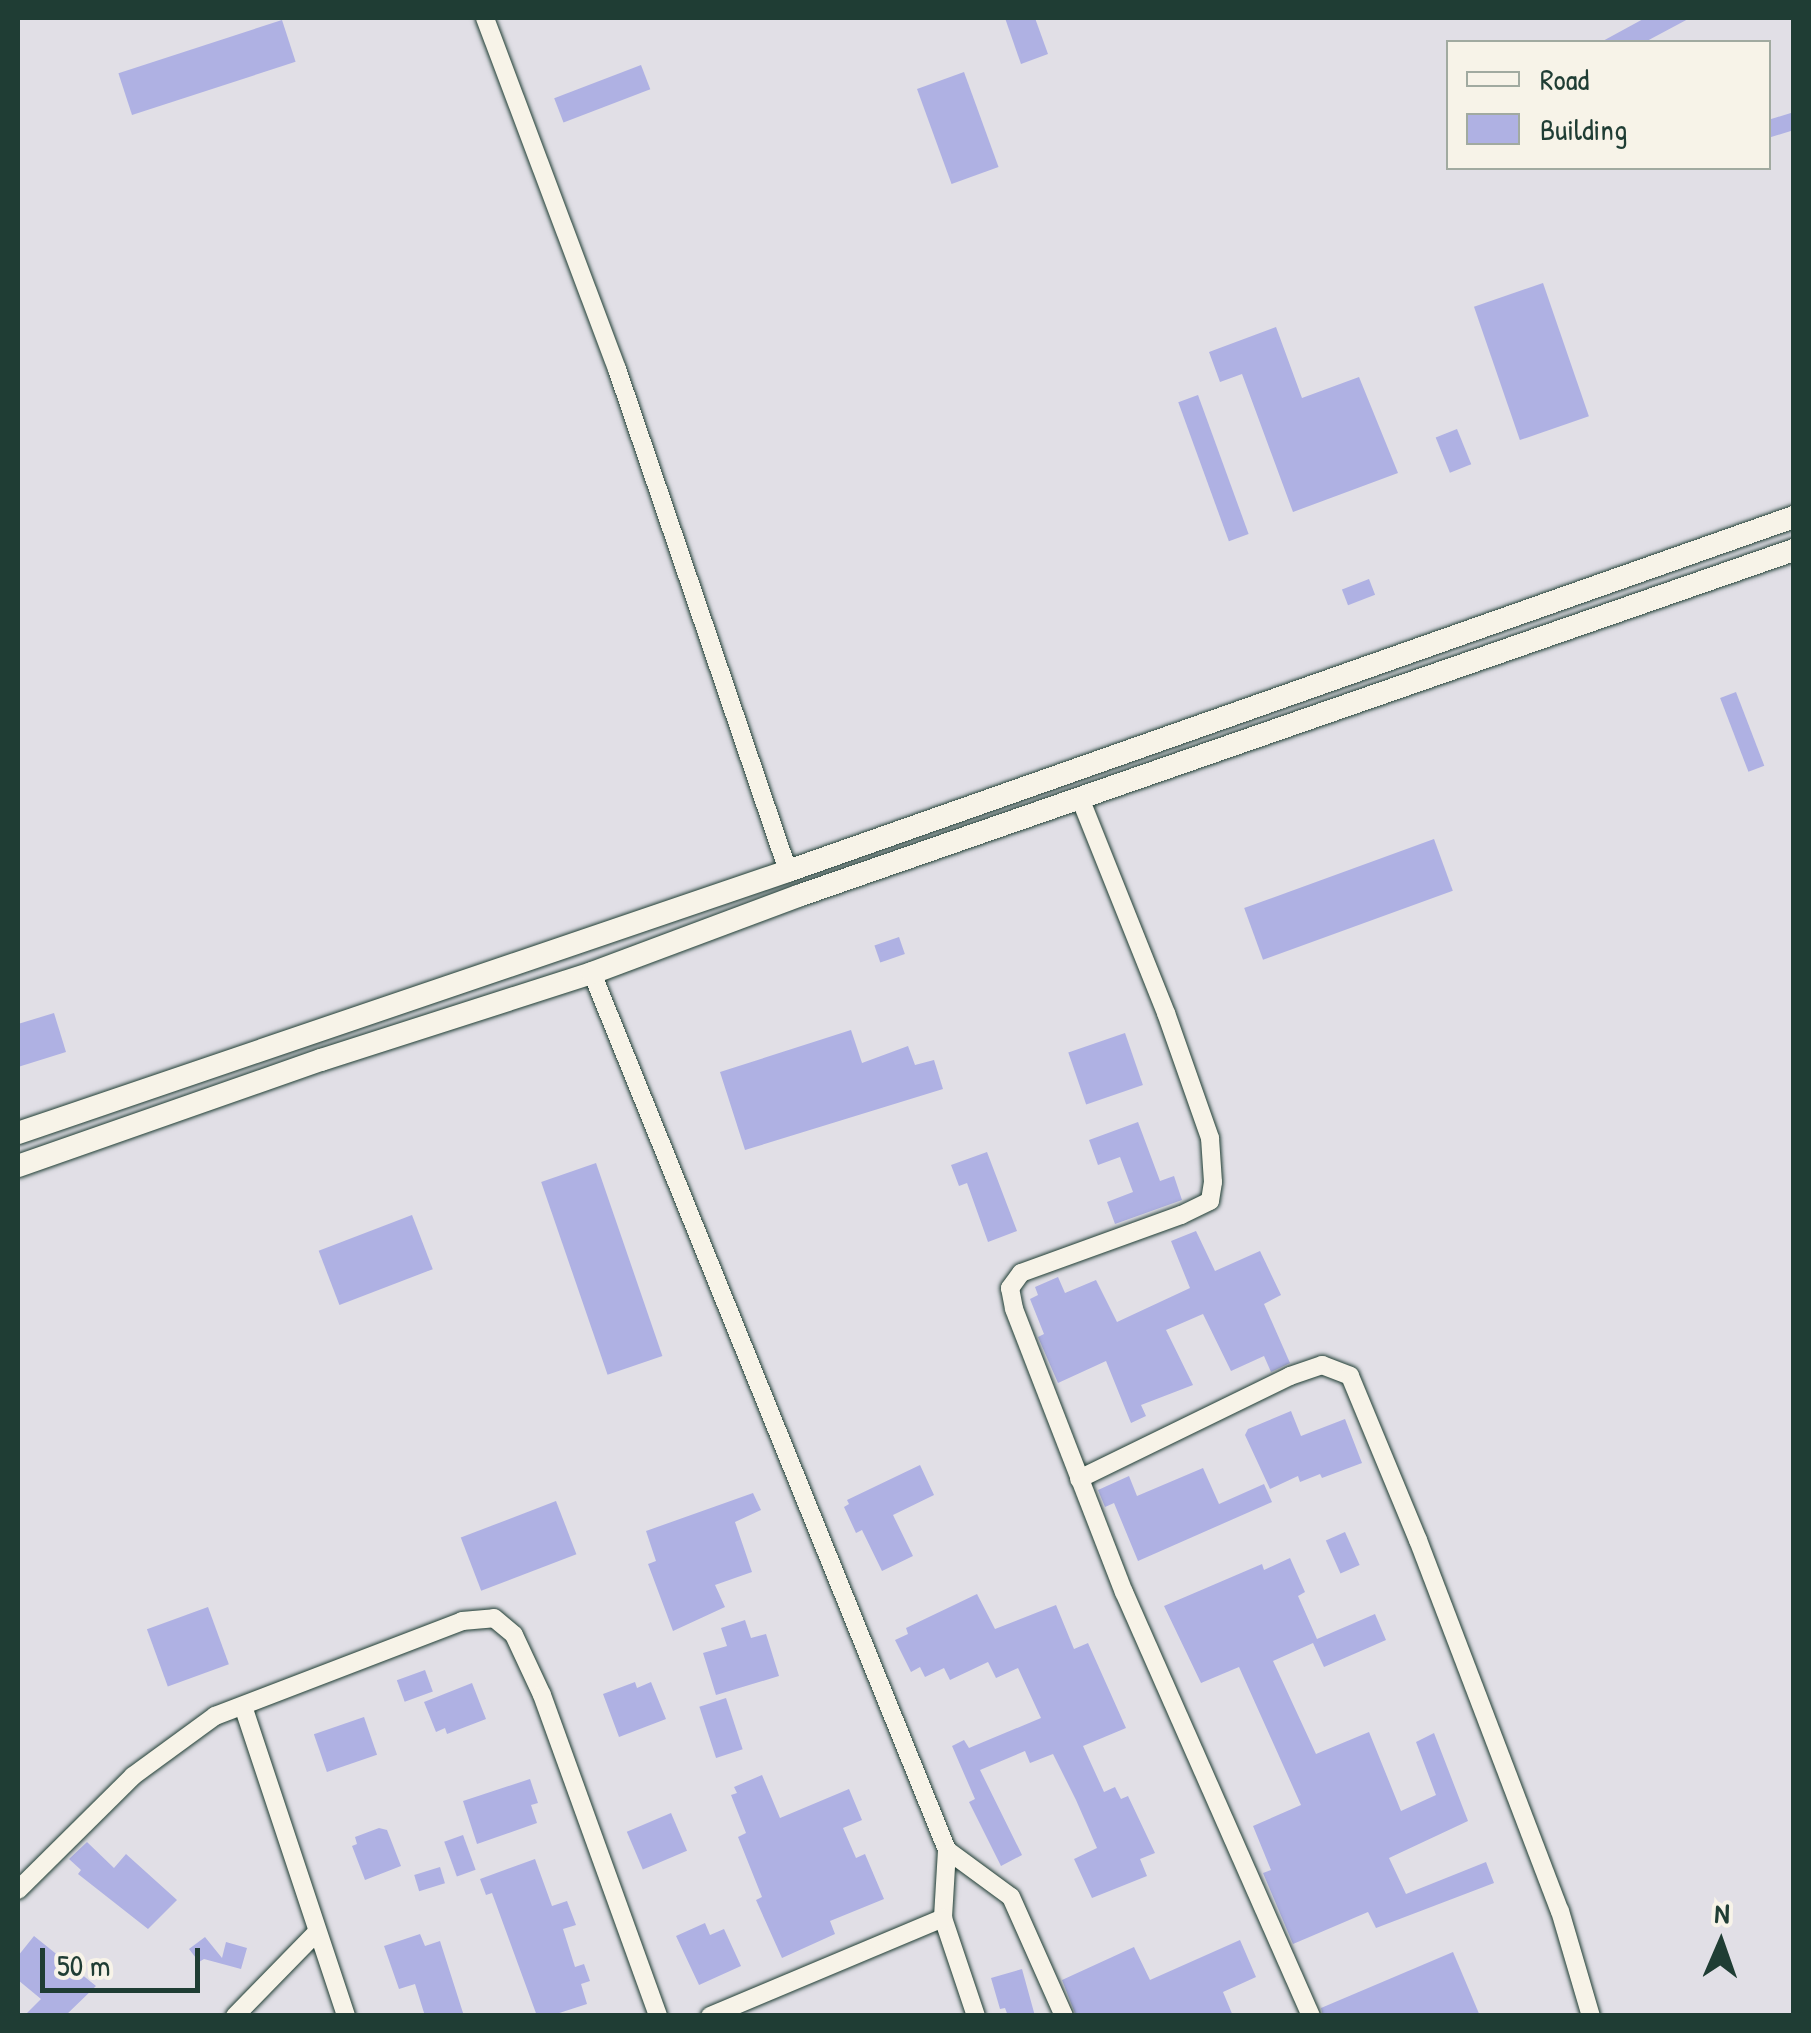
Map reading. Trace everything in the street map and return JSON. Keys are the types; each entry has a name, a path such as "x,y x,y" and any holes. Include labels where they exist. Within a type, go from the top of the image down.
{"street":[{"path":"485,18 617,369 788,870"},
{"path":"18,1133 788,870 1794,517"},
{"path":"18,1166 321,1060 592,972 1794,550"},
{"path":"1080,798 1210,1138 1213,1182 1210,1201 1021,1273 1010,1288 1014,1309 1080,1479 1226,1831 1310,2016"},
{"path":"592,972 947,1850 943,1918 976,2016"},
{"path":"1080,1479 1290,1376 1322,1365 1350,1376 1405,1507 1560,1911 1591,2016"},
{"path":"18,1890 133,1776 215,1716 462,1621 494,1618 514,1635 542,1695 658,2016"},
{"path":"244,1706 346,2016"},
{"path":"947,1850 1011,1897 1064,2016"},
{"path":"710,2016 943,1918"},
{"path":"234,2016 316,1933"}],"building":[{"path":"1005,18 1035,18 1048,54 1021,64"},
{"path":"1645,18 1690,18 1649,40 1605,40"},
{"path":"282,20 296,62 132,115 118,73"},
{"path":"641,65 650,89 563,123 554,98"},
{"path":"964,72 999,167 952,184 917,89"},
{"path":"1794,112 1794,130 1771,137 1771,119"},
{"path":"1543,283 1589,416 1520,440 1474,307"},
{"path":"1276,327 1302,398 1359,377 1398,473 1293,512 1242,374 1220,382 1209,352"},
{"path":"1198,395 1249,534 1229,541 1178,402"},
{"path":"1457,429 1471,464 1450,473 1436,438"},
{"path":"1369,579 1375,595 1348,605 1342,589"},
{"path":"1736,692 1764,766 1748,772 1720,698"},
{"path":"1434,839 1453,891 1263,960 1244,908"},
{"path":"899,937 905,954 880,962 874,945"},
{"path":"54,1013 66,1052 18,1067 18,1024"},
{"path":"851,1030 862,1063 908,1046 915,1065 934,1060 943,1089 745,1150 720,1072"},
{"path":"1125,1033 1143,1085 1086,1105 1068,1053"},
{"path":"1138,1122 1160,1181 1174,1176 1182,1200 1115,1224 1107,1202 1133,1192 1120,1157 1098,1165 1089,1140"},
{"path":"987,1152 1017,1231 988,1242 967,1183 959,1186 951,1165"},
{"path":"596,1163 662,1356 608,1375 541,1182"},
{"path":"412,1215 433,1269 339,1305 319,1251"},
{"path":"1196,1231 1215,1271 1260,1251 1281,1295 1264,1304 1290,1363 1271,1372 1264,1356 1231,1371 1203,1314 1166,1330 1193,1385 1141,1405 1146,1416 1131,1423 1106,1361 1058,1383 1038,1337 1044,1334 1030,1299 1038,1295 1035,1287 1058,1277 1065,1293 1096,1280 1117,1322 1190,1288 1171,1241"},
{"path":"1291,1411 1301,1436 1345,1419 1362,1463 1322,1478 1320,1474 1300,1482 1298,1476 1270,1489 1245,1435 1248,1429"},
{"path":"920,1465 934,1495 893,1515 913,1556 882,1571 862,1530 856,1533 844,1507 849,1504 847,1500"},
{"path":"1203,1468 1219,1504 1264,1484 1272,1502 1138,1561 1114,1503 1105,1507 1098,1490 1129,1476 1137,1496"},
{"path":"753,1493 761,1510 735,1522 752,1572 715,1585 725,1607 673,1631 648,1564 656,1561 646,1531"},
{"path":"556,1501 576,1554 481,1591 461,1538"},
{"path":"1345,1532 1360,1565 1340,1573 1326,1541"},
{"path":"1290,1558 1305,1592 1298,1596 1317,1639 1375,1614 1386,1640 1324,1667 1313,1643 1273,1661 1316,1754 1369,1732 1401,1811 1436,1795 1416,1742 1434,1733 1468,1821 1389,1858 1406,1894 1486,1862 1494,1883 1376,1928 1368,1912 1293,1944 1263,1873 1271,1870 1253,1826 1301,1805 1239,1667 1201,1683 1164,1606 1262,1564 1264,1570"},
{"path":"977,1594 995,1629 1056,1605 1074,1649 1088,1643 1126,1728 1083,1746 1104,1792 1115,1787 1121,1799 1128,1796 1155,1853 1140,1859 1147,1876 1092,1898 1074,1859 1097,1848 1076,1800 1053,1754 1030,1763 1025,1751 980,1770 1022,1855 1001,1866 969,1802 975,1799 952,1746 964,1740 969,1748 1041,1718 1018,1668 996,1678 988,1662 950,1680 944,1668 925,1677 920,1667 911,1672 895,1640 908,1634 906,1628"},
{"path":"208,1607 229,1664 168,1687 147,1629"},
{"path":"745,1620 751,1638 766,1634 779,1676 716,1695 703,1653 727,1646 721,1628"},
{"path":"425,1670 433,1692 405,1702 397,1680"},
{"path":"635,1682 637,1688 651,1682 666,1719 619,1737 603,1694"},
{"path":"472,1683 486,1719 447,1734 445,1728 436,1732 424,1702"},
{"path":"726,1698 743,1749 716,1758 699,1707"},
{"path":"364,1717 377,1755 327,1772 314,1734"},
{"path":"762,1775 780,1818 849,1789 862,1820 843,1828 856,1858 865,1854 884,1899 830,1921 835,1934 782,1958 756,1900 762,1897 738,1837 746,1833 731,1795 737,1793 734,1787"},
{"path":"530,1779 538,1803 531,1805 537,1823 477,1844 463,1801"},
{"path":"671,1813 687,1851 643,1869 627,1832"},
{"path":"379,1828 387,1830 401,1866 365,1880 352,1846 357,1844 355,1837"},
{"path":"463,1835 476,1870 457,1877 444,1842"},
{"path":"87,1842 114,1868 126,1854 177,1900 148,1929 78,1874 81,1870 69,1859"},
{"path":"535,1859 552,1906 567,1901 576,1925 563,1929 575,1967 584,1964 590,1981 581,1984 587,2004 550,2016 537,2016 492,1893 486,1895 480,1879"},
{"path":"440,1867 445,1883 419,1891 414,1875"},
{"path":"705,1923 710,1935 724,1929 741,1966 699,1985 676,1936"},
{"path":"420,1934 425,1946 440,1941 464,2016 425,2016 415,1984 399,1989 384,1946"},
{"path":"34,1936 96,1986 65,2016 24,2016 41,1999 18,1980 18,1956"},
{"path":"205,1937 222,1958 226,1942 247,1948 241,1969 204,1959 199,1962 189,1949"},
{"path":"1240,1940 1256,1977 1223,1992 1233,2016 1076,2016 1062,1980 1134,1947 1150,1980"},
{"path":"1453,1952 1480,2016 1323,2016 1321,2008"},
{"path":"1022,1969 1035,2016 1008,2016 1005,2008 1000,2009 991,1978"}]}
